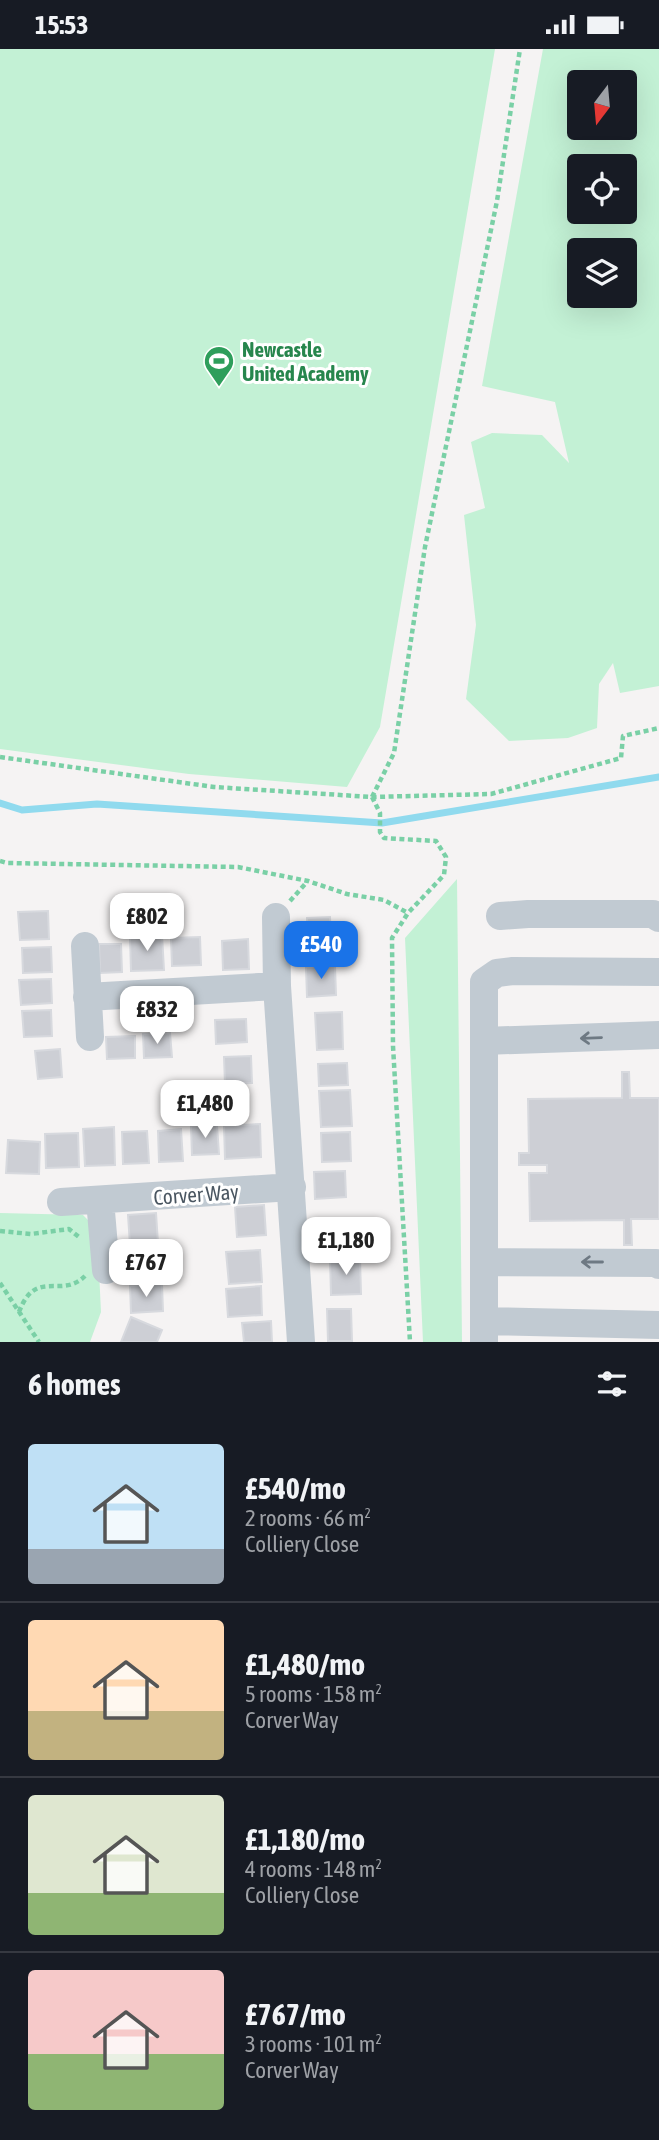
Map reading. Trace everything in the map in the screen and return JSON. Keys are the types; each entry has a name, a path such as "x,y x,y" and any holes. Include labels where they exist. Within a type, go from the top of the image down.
{"street":[{"path":"500,916 653,914 659,918"},
{"path":"276,917 277,986 301,1342"},
{"path":"85,946 90,1037"},
{"path":"659,972 513,971 497,973 484,982 484,1331 659,1325"},
{"path":"88,997 277,986"},
{"path":"484,1041 659,1035"},
{"name":"Corver Way","path":"61,1202 292,1187"},
{"path":"97,1272 100,1200"},
{"path":"484,1262 659,1265"}],"path":[{"path":"372,797 394,753 425,547 497,201 520,49"},
{"path":"0,757 214,787 372,797 491,794 621,758 623,737 659,728"},
{"path":"372,797 380,813 380,832 384,838 436,841 446,857 444,875 408,913 392,938 393,1046 410,1342"},
{"path":"0,861 238,867 308,881 347,894 384,900 408,913"},
{"path":"0,1231 31,1234 69,1230 85,1244"},
{"path":"19,1312 28,1293 36,1288 71,1285 97,1272"},
{"path":"0,1283 39,1342"}],"green space":[{"name":"Newcastle United Academy","path":"0,49 495,49 380,727 347,787 189,774 0,749"},
{"path":"543,49 659,49 659,686 620,693 613,663 599,684 597,728 568,738 509,741 466,699 476,625 464,515 485,508 471,442 492,433 542,435 569,463 555,402 482,386"},
{"path":"457,879 462,1342 423,1342 405,938"},
{"path":"0,1213 83,1215 97,1229 101,1312 90,1342 0,1342"}],"building":[{"path":"48,911 49,939 20,940 18,912"},
{"path":"330,917 331,941 308,942 307,918"},
{"path":"162,935 164,970 131,971 130,937"},
{"path":"200,937 201,965 172,966 171,938"},
{"path":"248,939 249,969 223,970 222,941"},
{"path":"99,944 121,944 122,972 100,973"},
{"path":"51,947 52,972 23,973 22,948"},
{"path":"335,966 336,995 307,997 306,967"},
{"path":"51,979 52,1003 21,1005 19,980"},
{"path":"51,1010 52,1036 24,1037 22,1011"},
{"path":"342,1012 343,1049 317,1050 315,1013"},
{"path":"246,1019 247,1042 216,1044 215,1020"},
{"path":"170,1033 172,1057 144,1058 143,1034"},
{"path":"135,1036 135,1058 107,1059 106,1037"},
{"path":"60,1049 62,1077 38,1079 35,1051"},
{"path":"251,1056 252,1083 225,1084 224,1057"},
{"path":"347,1063 348,1085 319,1086 318,1064"},
{"path":"622,1072 629,1072 630,1098 659,1098 659,1219 631,1219 632,1245 624,1245 624,1220 530,1221 529,1173 547,1173 547,1165 519,1165 519,1153 529,1153 528,1099 622,1098"},
{"path":"350,1090 352,1126 321,1127 319,1091"},
{"path":"260,1124 261,1157 225,1159 224,1126"},
{"path":"217,1125 219,1154 192,1155 191,1126"},
{"path":"114,1127 115,1165 85,1166 83,1129"},
{"path":"181,1129 183,1161 159,1162 158,1131"},
{"path":"147,1131 149,1163 123,1164 122,1132"},
{"path":"350,1132 351,1161 322,1162 321,1133"},
{"path":"78,1133 79,1167 46,1168 45,1134"},
{"path":"8,1140 40,1142 39,1174 6,1173"},
{"path":"345,1171 346,1197 315,1199 314,1172"},
{"path":"264,1205 266,1235 237,1237 235,1207"},
{"path":"156,1213 158,1243 130,1245 128,1215"},
{"path":"344,1223 346,1255 318,1256 316,1224"},
{"path":"162,1248 164,1278 133,1280 131,1249"},
{"path":"260,1250 262,1282 229,1284 226,1252"},
{"path":"360,1258 361,1294 331,1295 330,1259"},
{"path":"162,1284 163,1311 131,1313 130,1286"},
{"path":"261,1286 262,1315 228,1317 226,1289"},
{"path":"327,1309 351,1309 352,1341 328,1341"},
{"path":"131,1317 162,1330 157,1342 121,1342"},
{"path":"271,1321 272,1342 244,1342 242,1323"}],"waterway":[{"path":"0,803 22,810 97,804 382,823 659,777"}],"place":[{"name":"Newcastle United Academy","path":"219,388"}]}
